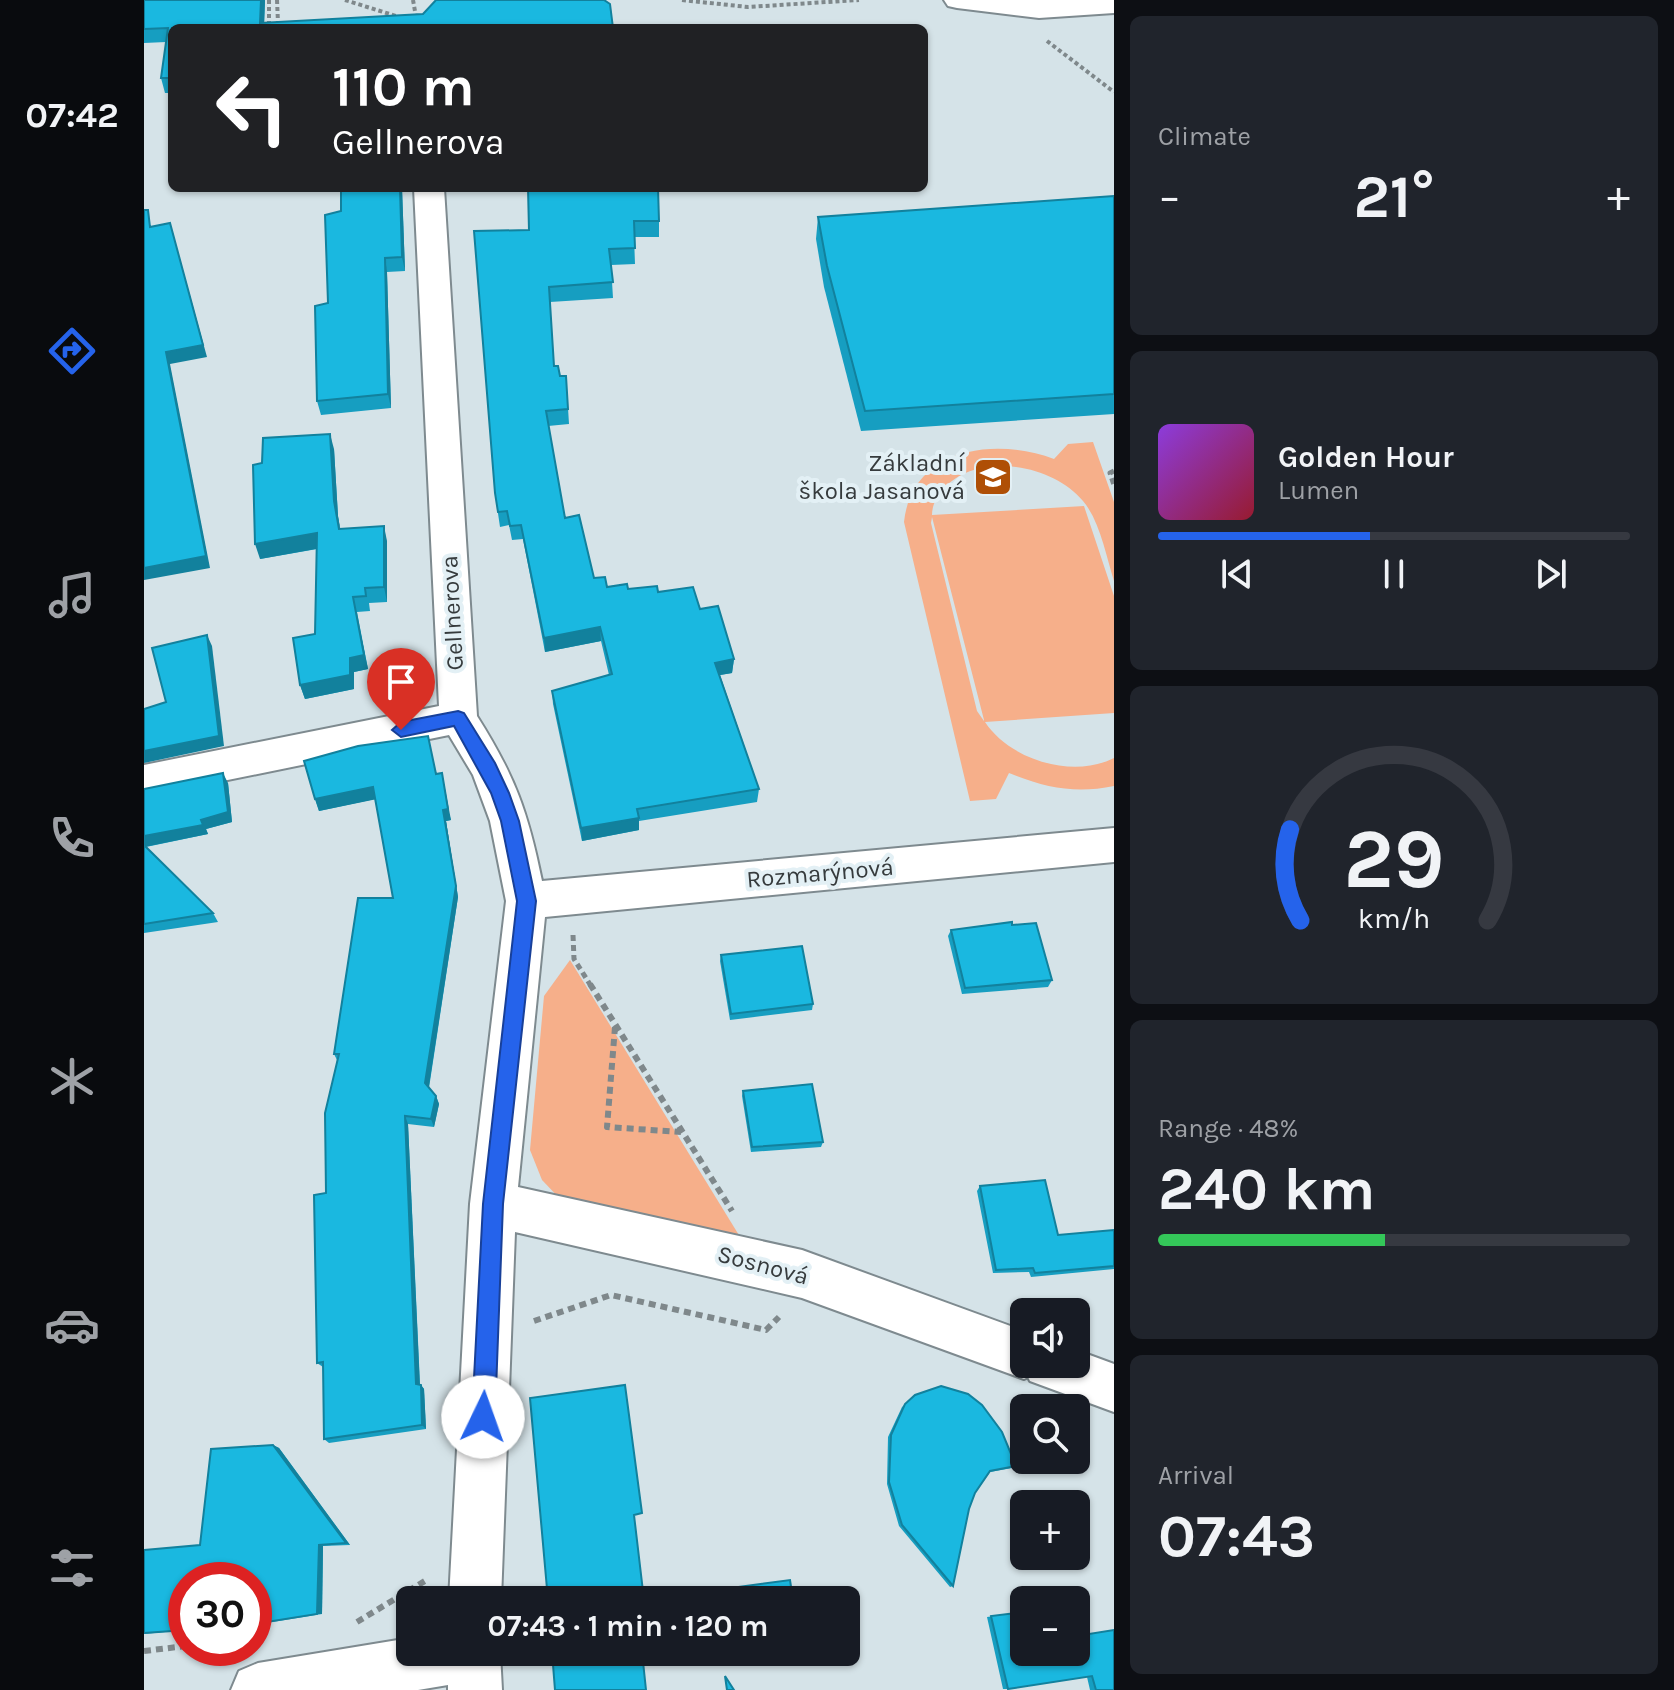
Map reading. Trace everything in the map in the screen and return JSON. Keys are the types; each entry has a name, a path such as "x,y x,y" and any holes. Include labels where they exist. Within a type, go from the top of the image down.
{"street":[{"path":"957,0 1039,10 1114,5"},
{"name":"Gellnerova","path":"429,192 458,718"},
{"path":"144,781 458,718 489,768 500,793 510,821 526,901 493,1204 476,1586"},
{"name":"Rozmarýnová","path":"526,901 1114,845"},
{"name":"Sosnová","path":"493,1204 802,1274 1010,1350"},
{"path":"1086,1378 1114,1388"},
{"path":"258,1690 465,1666"}],"path":[{"path":"269,0 269,24 293,22"},
{"path":"277,0 278,23"},
{"path":"345,0 396,16"},
{"path":"413,0 418,24"},
{"path":"682,0 711,7 761,7 859,0"},
{"path":"381,17 417,15"},
{"path":"1044,38 1114,92"},
{"path":"1114,471 1110,473 1114,485"},
{"path":"584,895 586,918 576,928 572,951 615,1026 767,1265"},
{"path":"615,1026 607,1127 682,1132"},
{"path":"531,1322 611,1295 766,1330 785,1312"},
{"path":"346,1628 433,1576"},
{"path":"144,1651 168,1648"}],"shaded area":[{"path":"1093,442 1114,502 1114,581 1089,509 1070,488 1035,471 995,466 959,476 939,494 932,515 1084,506 1114,596 1114,713 985,722 1010,747 1044,762 1080,767 1114,758 1114,786 1061,788 1009,773 996,799 970,801 904,522 910,497 923,477 940,463 960,454 983,449 1007,449 1054,459 1068,444","holes":["932,517 984,721 977,711"]},
{"path":"570,960 745,1245 564,1203 542,1180 530,1150 544,996"}],"building":[{"path":"144,0 261,0 260,23 423,14 436,0 604,0 610,4 612,24 168,24 168,28 144,29"},
{"path":"168,28 168,78 161,78"},
{"path":"341,192 400,192 402,257 385,258 388,394 317,401 315,306 328,303 325,215 341,211"},
{"path":"528,192 658,192 659,221 634,221 635,248 609,249 613,282 549,287 554,366 558,366 560,376 566,376 568,409 546,411 565,518 579,515 594,578 605,577 607,587 627,584 628,589 657,586 658,592 693,587 700,609 718,606 734,659 715,663 759,789 637,809 639,818 581,828 552,691 612,674 600,627 544,638 521,525 510,526 507,511 498,512 495,493 474,231 529,230"},
{"path":"1114,196 1114,394 865,411 827,266 818,217"},
{"path":"144,210 148,210 150,227 170,223 203,345 166,352 206,556 144,568"},
{"path":"330,434 339,529 384,526 384,587 365,588 366,596 353,597 364,655 350,658 350,675 300,685 293,638 315,634 317,533 255,544 253,465 262,463 263,438"},
{"path":"207,635 219,736 144,751 144,709 166,702 152,648"},
{"path":"428,736 436,774 442,773 448,809 443,810 456,886 425,1083 436,1096 431,1119 405,1116 416,1384 421,1385 422,1425 324,1439 323,1362 317,1363 314,1195 326,1193 325,1113 339,1054 334,1054 358,898 393,898 373,787 315,799 304,761 358,746"},
{"path":"223,773 228,812 201,820 203,825 144,836 144,789"},
{"path":"144,845 213,913 144,924"},
{"path":"1012,922 1012,925 1036,923 1052,980 965,988 951,930"},
{"path":"802,946 813,1004 731,1014 721,955"},
{"path":"812,1084 823,1142 752,1147 743,1091"},
{"path":"1045,1180 1058,1235 1114,1230 1114,1266 1035,1273 1033,1268 996,1270 980,1186"},
{"path":"625,1385 642,1513 634,1515 642,1586 547,1586 530,1398"},
{"path":"941,1386 968,1394 982,1405 1002,1432 1010,1451 1010,1467 990,1471 975,1493 953,1586 902,1525 889,1482 891,1435 905,1404 915,1395"},
{"path":"273,1445 346,1543 319,1545 317,1614 272,1621 272,1562 168,1562 168,1631 144,1633 144,1550 200,1545 211,1449"},
{"path":"790,1580 791,1586 745,1586"},
{"path":"1010,1614 1010,1666 1090,1666 1090,1634 1114,1630 1114,1690 1096,1690 1092,1676 1008,1689 991,1616"},
{"path":"553,1666 643,1666 646,1690 555,1690"},
{"path":"725,1676 734,1690 727,1690"}],"place":[{"name":"Základní škola Jasanová","path":"993,477"}],"route":[{"path":"401,730 458,718 489,768 500,793 510,821 526,901 493,1204 483,1417"}]}
